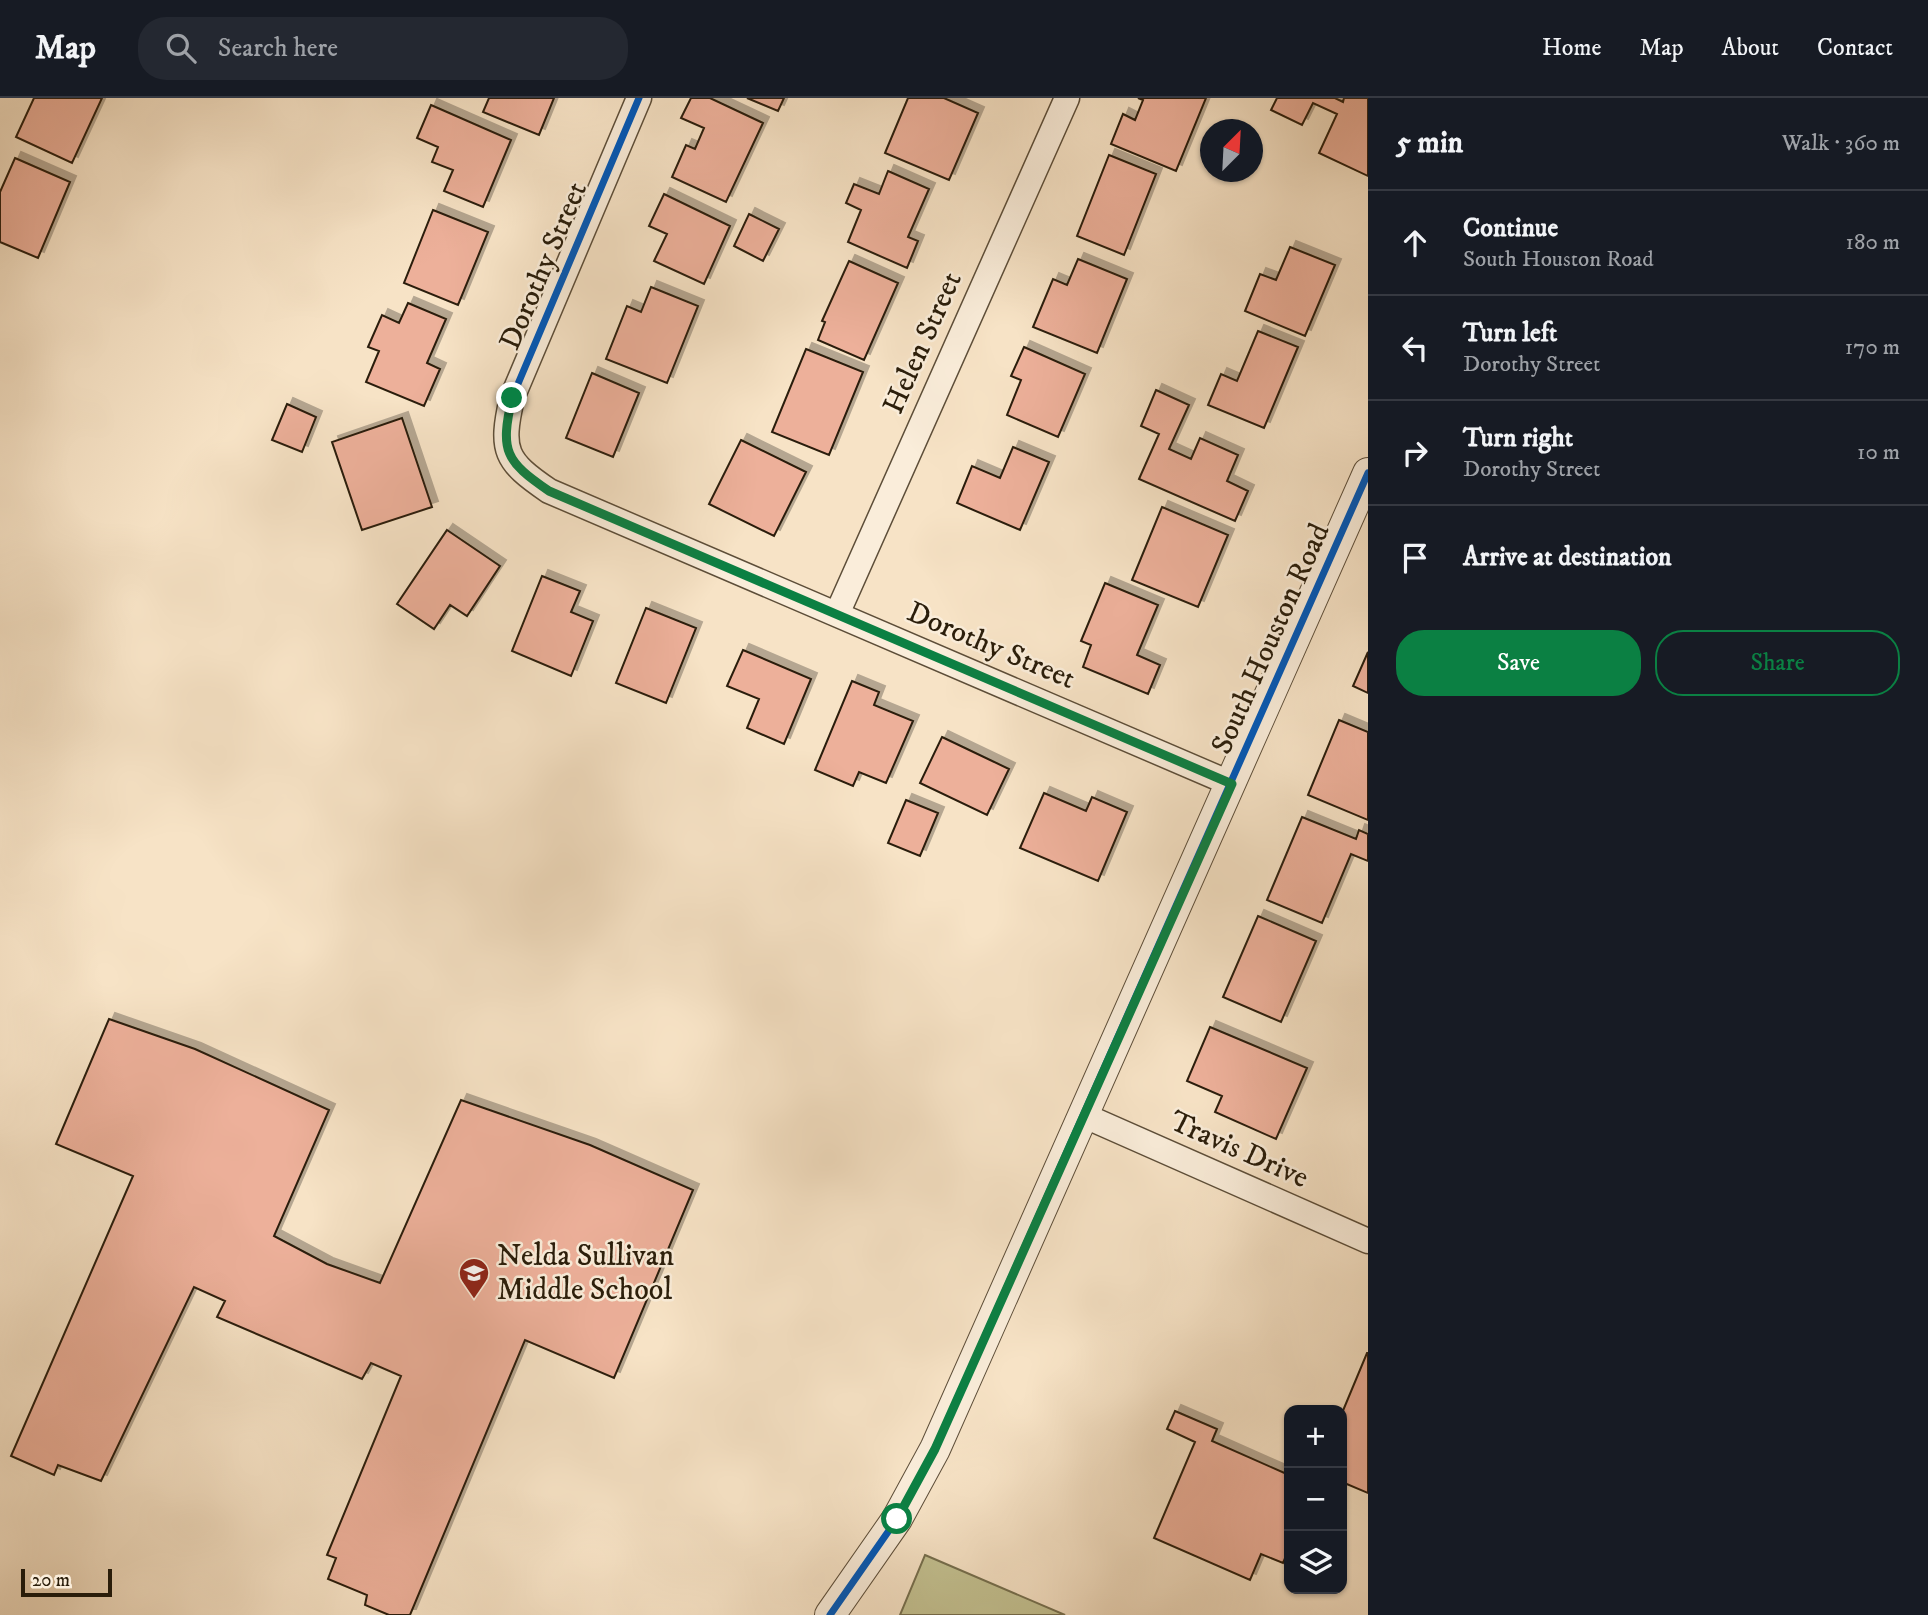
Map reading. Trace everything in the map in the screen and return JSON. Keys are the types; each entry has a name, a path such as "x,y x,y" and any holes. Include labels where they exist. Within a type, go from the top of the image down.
{"street":[{"name":"Dorothy Street","path":"639,98 512,398 505,428 510,459 520,472 549,491 1232,784"},
{"name":"Helen Street","path":"837,614 1066,98"},
{"name":"South Houston Road","path":"830,1615 897,1519 935,1449 1368,473"},
{"name":"Travis Drive","path":"1085,1116 1368,1241"}],"shaded area":[{"path":"925,1555 1065,1615 900,1615"}],"building":[{"path":"34,98 102,98 72,163 16,137"},
{"path":"489,98 554,98 539,135 483,112"},
{"path":"691,98 710,98 763,123 726,202 672,177 686,145 695,149 704,128 681,118"},
{"path":"747,98 784,98 778,111"},
{"path":"908,98 944,98 978,113 949,180 885,153"},
{"path":"1138,98 1206,98 1176,171 1111,144 1123,114 1135,120 1143,100"},
{"path":"1277,98 1335,98 1343,102 1344,98 1368,98 1368,176 1319,153 1337,114 1313,103 1302,125 1271,110"},
{"path":"431,105 511,140 483,207 444,191 453,170 432,162 438,147 417,138"},
{"path":"1109,155 1156,174 1124,255 1077,236"},
{"path":"15,158 70,182 38,258 0,242 0,192"},
{"path":"888,171 929,189 908,237 918,241 907,268 848,242 861,210 846,203 854,184 879,194"},
{"path":"664,194 730,226 704,284 654,261 667,234 649,226"},
{"path":"433,210 488,232 458,305 404,283"},
{"path":"749,214 779,229 763,261 734,246"},
{"path":"1290,247 1335,265 1305,336 1245,311 1260,274 1276,280"},
{"path":"1078,259 1127,279 1097,353 1033,327 1053,279 1067,285"},
{"path":"849,261 898,283 864,360 818,340 825,322 822,321"},
{"path":"651,287 698,306 667,383 606,359 627,306 641,312"},
{"path":"408,303 446,319 427,363 440,369 424,406 366,382 379,351 368,347 382,315 399,323"},
{"path":"1258,331 1298,347 1264,428 1208,405 1221,374 1237,381"},
{"path":"1024,347 1085,374 1058,437 1007,415 1021,380 1011,376"},
{"path":"806,349 863,372 829,455 772,432"},
{"path":"592,373 639,393 613,457 566,438"},
{"path":"1156,390 1189,405 1169,449 1191,459 1200,438 1238,455 1227,481 1248,491 1235,521 1139,479 1159,434 1141,426"},
{"path":"287,404 316,417 302,452 272,440"},
{"path":"402,418 432,507 362,530 332,442"},
{"path":"741,440 806,472 774,536 709,504"},
{"path":"1013,447 1049,462 1020,530 957,503 972,466 1000,478"},
{"path":"1162,507 1228,535 1198,607 1132,580"},
{"path":"447,530 500,566 467,616 450,605 434,629 397,604"},
{"path":"542,576 580,591 571,612 593,621 571,676 512,651"},
{"path":"1105,583 1158,605 1137,655 1160,665 1148,694 1083,667 1091,645 1081,641"},
{"path":"646,608 696,628 666,703 616,683"},
{"path":"743,650 811,679 784,744 747,728 759,699 727,686"},
{"path":"1368,652 1368,693 1353,686"},
{"path":"852,681 879,692 874,705 913,721 886,783 859,772 853,786 815,770"},
{"path":"1339,720 1368,732 1368,820 1308,795"},
{"path":"942,737 1009,769 987,815 920,783"},
{"path":"1044,793 1086,811 1092,797 1127,812 1098,881 1020,848"},
{"path":"906,800 938,813 920,856 888,843"},
{"path":"1302,817 1356,839 1359,830 1368,834 1368,861 1351,854 1322,923 1267,900"},
{"path":"1258,916 1316,941 1281,1022 1223,997"},
{"path":"109,1019 195,1049 329,1110 274,1236 327,1264 380,1283 461,1100 590,1145 693,1190 614,1378 525,1340 410,1615 389,1615 365,1605 367,1595 328,1579 336,1558 327,1555 401,1376 371,1363 362,1379 217,1317 225,1301 194,1287 101,1481 58,1465 54,1475 11,1456 133,1176 56,1144"},
{"path":"1210,1027 1307,1068 1276,1139 1215,1112 1222,1096 1187,1081"},
{"path":"1368,1353 1368,1493 1347,1484 1345,1405"},
{"path":"1175,1411 1217,1429 1212,1441 1284,1473 1283,1563 1261,1554 1250,1580 1154,1538 1195,1442 1167,1429"}],"cycle path":[{"path":"639,98 512,398 507,443 515,462 534,481 549,491 1232,784"},
{"path":"830,1615 897,1519 935,1449 1368,473"}],"place":[{"name":"Nelda Sullivan Middle School","path":"474,1300"}],"route":[{"path":"512,398 505,428 510,459 520,472 549,491 1232,784 935,1449 897,1519"}]}
